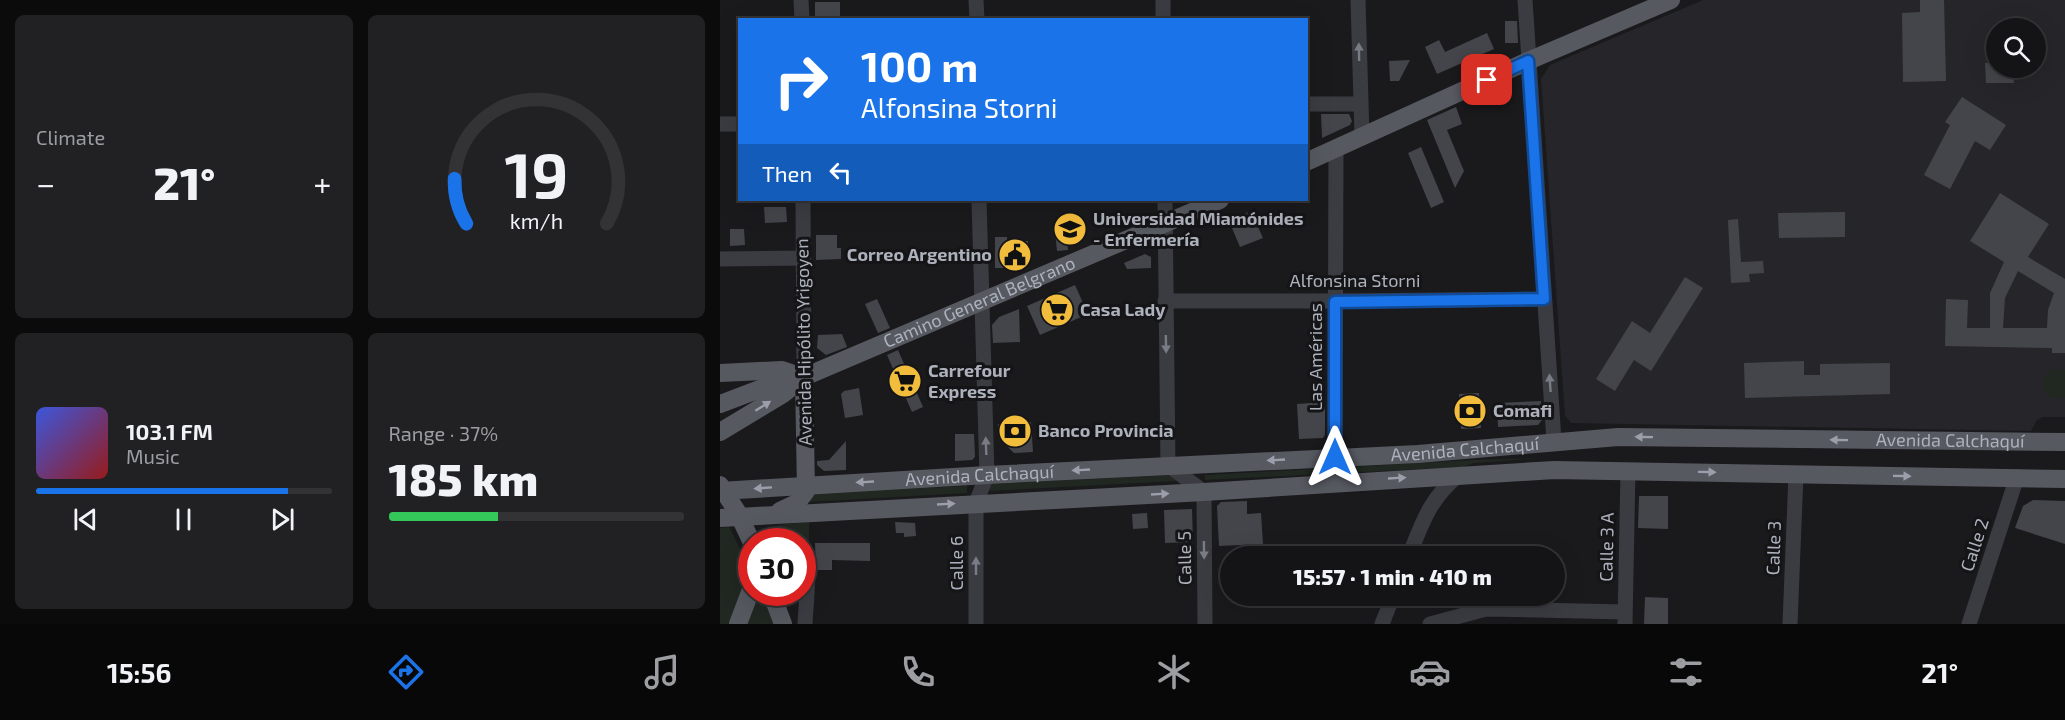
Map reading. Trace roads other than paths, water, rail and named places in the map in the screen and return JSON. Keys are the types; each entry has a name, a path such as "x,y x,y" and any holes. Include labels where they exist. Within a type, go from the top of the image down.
{"main road":[{"path":"1308,161 1528,61 1671,0"},
{"name":"Camino General Belgrano","path":"720,404 773,384 804,377 1218,201"},
{"path":"720,373 782,370 804,377"},
{"name":"Camino General Belgrano","path":"720,432 783,394 804,377"},
{"name":"Avenida Hipólito Yrigoyen","path":"804,377 806,485"},
{"name":"Avenida Calchaquí","path":"720,491 1168,465 1418,454 1618,437 2065,442"},
{"path":"1532,470 1551,459 1554,441"},
{"name":"Avenida Calchaquí","path":"720,518 1204,492 1532,470 2065,479"},
{"path":"720,485 745,528"},
{"path":"773,514 801,500 806,485"},
{"path":"738,624 745,606"},
{"path":"776,606 783,624"}],"street":[{"path":"801,0 802,18"},
{"path":"976,0 976,18"},
{"path":"1163,0 1163,18"},
{"path":"1358,0 1362,136"},
{"path":"1525,0 1554,441"},
{"path":"1308,104 1361,104"},
{"path":"720,124 738,124"},
{"name":"Las Américas","path":"1335,457 1336,149"},
{"name":"Avenida Hipólito Yrigoyen","path":"803,201 804,377"},
{"path":"976,503 987,475 980,201"},
{"path":"1166,201 1168,465 1204,492"},
{"path":"720,259 803,258"},
{"name":"Alfonsina Storni","path":"1165,301 1335,302 1544,299"},
{"name":"Calle 3 A","path":"1625,618 1628,470"},
{"name":"Calle 3","path":"1790,624 1796,474"},
{"path":"1413,546 1432,502 1445,485 1459,475"},
{"name":"Calle 2","path":"1969,624 2018,477"},
{"name":"Calle 5","path":"1204,492 1205,624"},
{"name":"Calle 6","path":"976,503 976,624"},
{"path":"805,606 805,624"},
{"path":"1382,624 1389,606"},
{"path":"1430,624 1472,618 1486,609 1625,618"}],"place":[{"name":"Universidad Miamónides - Enfermería","path":"1070,229"},
{"name":"Correo Argentino","path":"1015,255"},
{"name":"Casa Lady","path":"1057,310"},
{"name":"Carrefour Express","path":"905,381"},
{"name":"Comafi","path":"1470,411"},
{"name":"Banco Provincia","path":"1015,431"}]}
